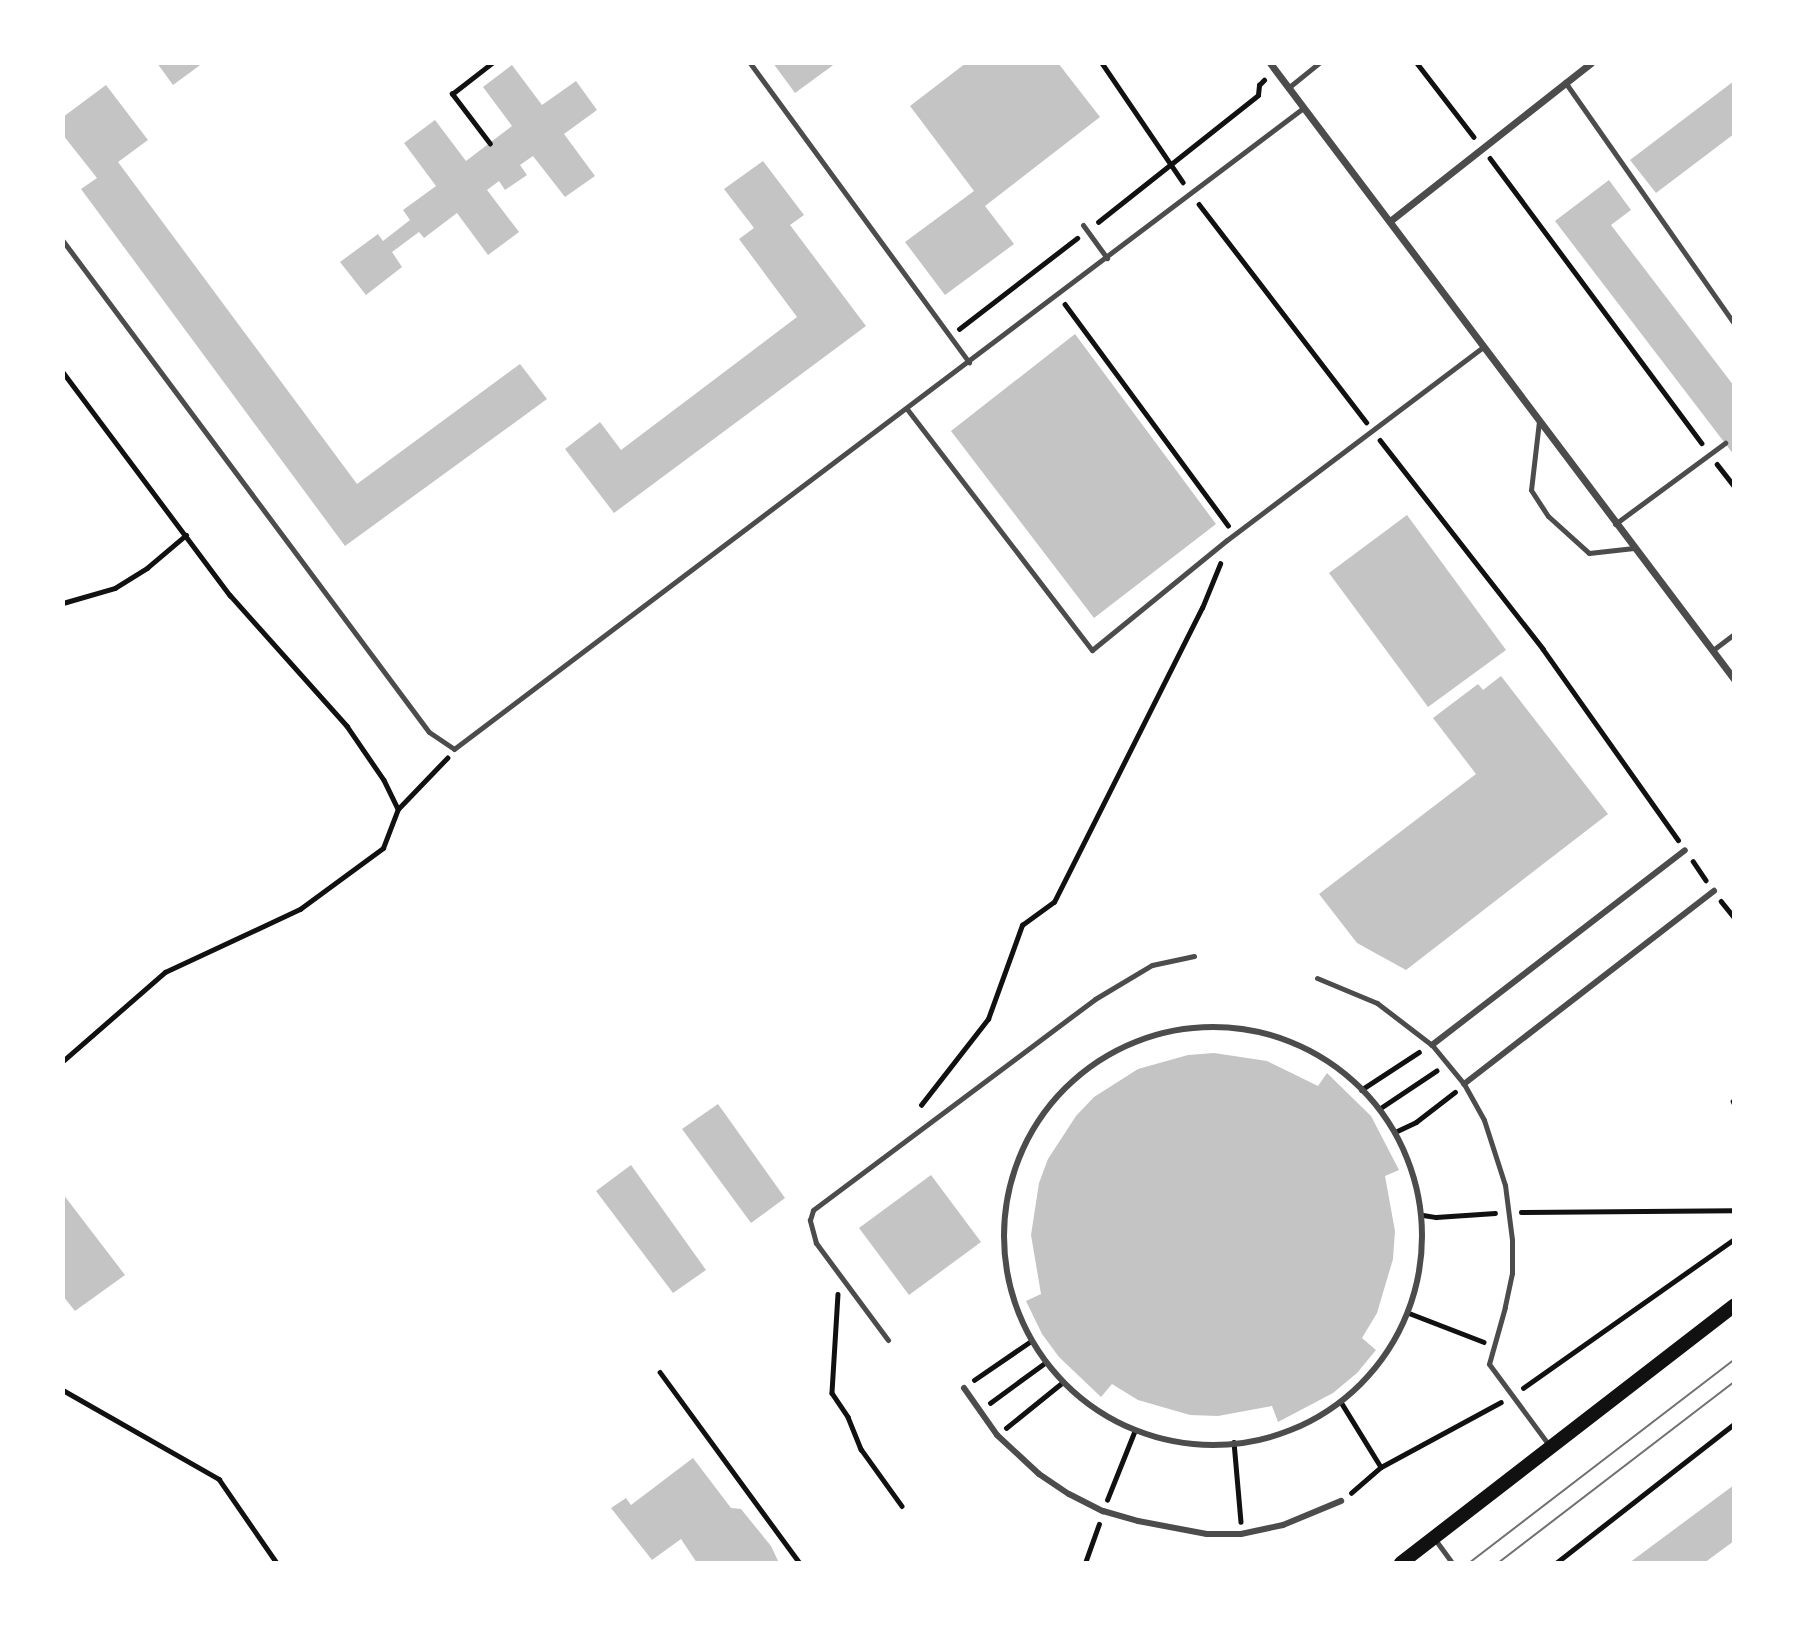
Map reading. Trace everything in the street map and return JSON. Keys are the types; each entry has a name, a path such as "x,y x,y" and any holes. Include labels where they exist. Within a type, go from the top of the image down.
{"main road":[{"path":"1401,1563 1734,1306"}],"street":[{"path":"1390,221 1591,63"},
{"path":"1272,66 1734,679"},
{"path":"1432,1045 1685,850"},
{"path":"1464,1084 1714,891"},
{"path":"1206,1030 1241,1031 1298,1045 1323,1058 1361,1090 1395,1132 1416,1179 1423,1215 1419,1265 1409,1313 1392,1347 1368,1378 1341,1402 1287,1429 1234,1442 1179,1440 1135,1430 1082,1400 1063,1382 1031,1341 1019,1316 1006,1272 1003,1244 1006,1202 1017,1161 1037,1123 1063,1089 1096,1062 1124,1047 1156,1036 1206,1030"},
{"path":"964,1388 997,1435 1017,1455 1069,1494 1104,1511 1169,1529 1208,1534 1241,1534 1283,1525 1341,1501"}],"lane":[{"path":"750,63 969,362"},
{"path":"1288,88 1320,63"},
{"path":"1565,82 1734,323"},
{"path":"63,241 429,732 454,749 1107,258 1303,107"},
{"path":"1085,228 1107,258"},
{"path":"907,409 1092,650 1227,540 1483,347"},
{"path":"1539,421 1531,490 1548,516 1589,553 1634,548"},
{"path":"1615,524 1725,443"},
{"path":"1713,650 1734,634"},
{"path":"888,1340 816,1243 810,1220 813,1210 1095,999 1152,965 1194,956"},
{"path":"1317,978 1377,1003 1432,1045 1464,1084 1484,1120 1498,1158 1510,1212 1512,1273 1489,1364 1510,1397 1551,1447"},
{"path":"1434,1538 1452,1563"}],"path":[{"path":"490,144 452,94 492,63"},
{"path":"1102,63 1191,194 1542,649 1734,917"},
{"path":"1417,63 1734,486"},
{"path":"951,336 1085,228 1258,95 1259,85 1272,66"},
{"path":"921,1105 988,1019 1023,925 1054,902 1202,608 1227,540 1228,523 1058,295"},
{"path":"63,373 230,595 346,726 384,780 398,808"},
{"path":"63,603 115,588 147,568 186,535"},
{"path":"63,1061 165,972 300,909 383,848 398,808 454,749"},
{"path":"1361,1090 1412,1055"},
{"path":"1379,1109 1428,1077"},
{"path":"1395,1132 1443,1103"},
{"path":"1510,1212 1734,1210"},
{"path":"1423,1215 1480,1215"},
{"path":"1341,1501 1381,1466 1510,1397 1734,1239"},
{"path":"841,1276 836,1303 832,1393 848,1418 861,1449 902,1506"},
{"path":"1409,1313 1466,1335"},
{"path":"984,1372 1031,1341"},
{"path":"999,1396 1046,1362"},
{"path":"660,1372 800,1563"},
{"path":"1017,1420 1063,1382"},
{"path":"63,1390 219,1479 277,1563"},
{"path":"1341,1402 1381,1466"},
{"path":"1556,1563 1734,1424"},
{"path":"1114,1482 1135,1430"},
{"path":"1234,1442 1240,1502"},
{"path":"1084,1563 1104,1511"}],"building":[{"path":"157,63 203,63 173,85"},
{"path":"773,63 836,63 795,93"},
{"path":"966,63 1058,63 1100,117 985,206 1014,244 945,295 905,242 974,191 910,106"},
{"path":"512,65 542,105 576,81 597,110 564,134 595,176 565,197 533,156 520,165 527,175 505,190 499,181 487,190 519,232 488,255 457,213 424,238 419,232 392,252 402,267 366,295 340,262 378,234 383,241 410,220 403,210 436,186 404,143 435,120 466,161 512,126 483,87"},
{"path":"1734,81 1734,134 1656,193 1630,160"},
{"path":"106,85 148,140 118,162 357,484 520,364 547,399 345,546 81,189 97,178 63,135 63,117"},
{"path":"763,161 804,215 790,225 866,326 614,513 565,449 600,422 621,450 797,317 739,239 754,228 724,189"},
{"path":"1609,180 1631,210 1611,225 1734,386 1734,455 1555,221"},
{"path":"1075,334 1216,524 1094,618 951,431"},
{"path":"1407,515 1506,650 1428,707 1329,573"},
{"path":"1501,676 1608,814 1406,970 1357,943 1319,894 1476,774 1433,718 1478,684 1483,690"},
{"path":"1214,1053 1267,1061 1318,1086 1327,1073 1371,1116 1399,1170 1385,1176 1395,1231 1393,1259 1377,1313 1362,1338 1376,1350 1357,1373 1333,1393 1278,1422 1272,1406 1218,1416 1190,1415 1138,1400 1112,1384 1101,1397 1059,1357 1042,1334 1026,1301 1041,1294 1031,1235 1039,1183 1048,1159 1076,1116 1094,1097 1138,1069 1188,1055"},
{"path":"718,1104 785,1198 751,1223 682,1129"},
{"path":"631,1165 706,1270 673,1293 596,1191"},
{"path":"931,1175 981,1242 909,1295 859,1228"},
{"path":"63,1194 125,1275 75,1311 63,1296"},
{"path":"693,1458 731,1508 741,1509 771,1546 779,1563 697,1563 681,1539 652,1560 611,1508 626,1498 631,1505"},
{"path":"1734,1485 1734,1541 1704,1563 1629,1563"}],"tram line":[{"path":"1469,1563 1734,1360"},
{"path":"1498,1563 1734,1382"}]}
